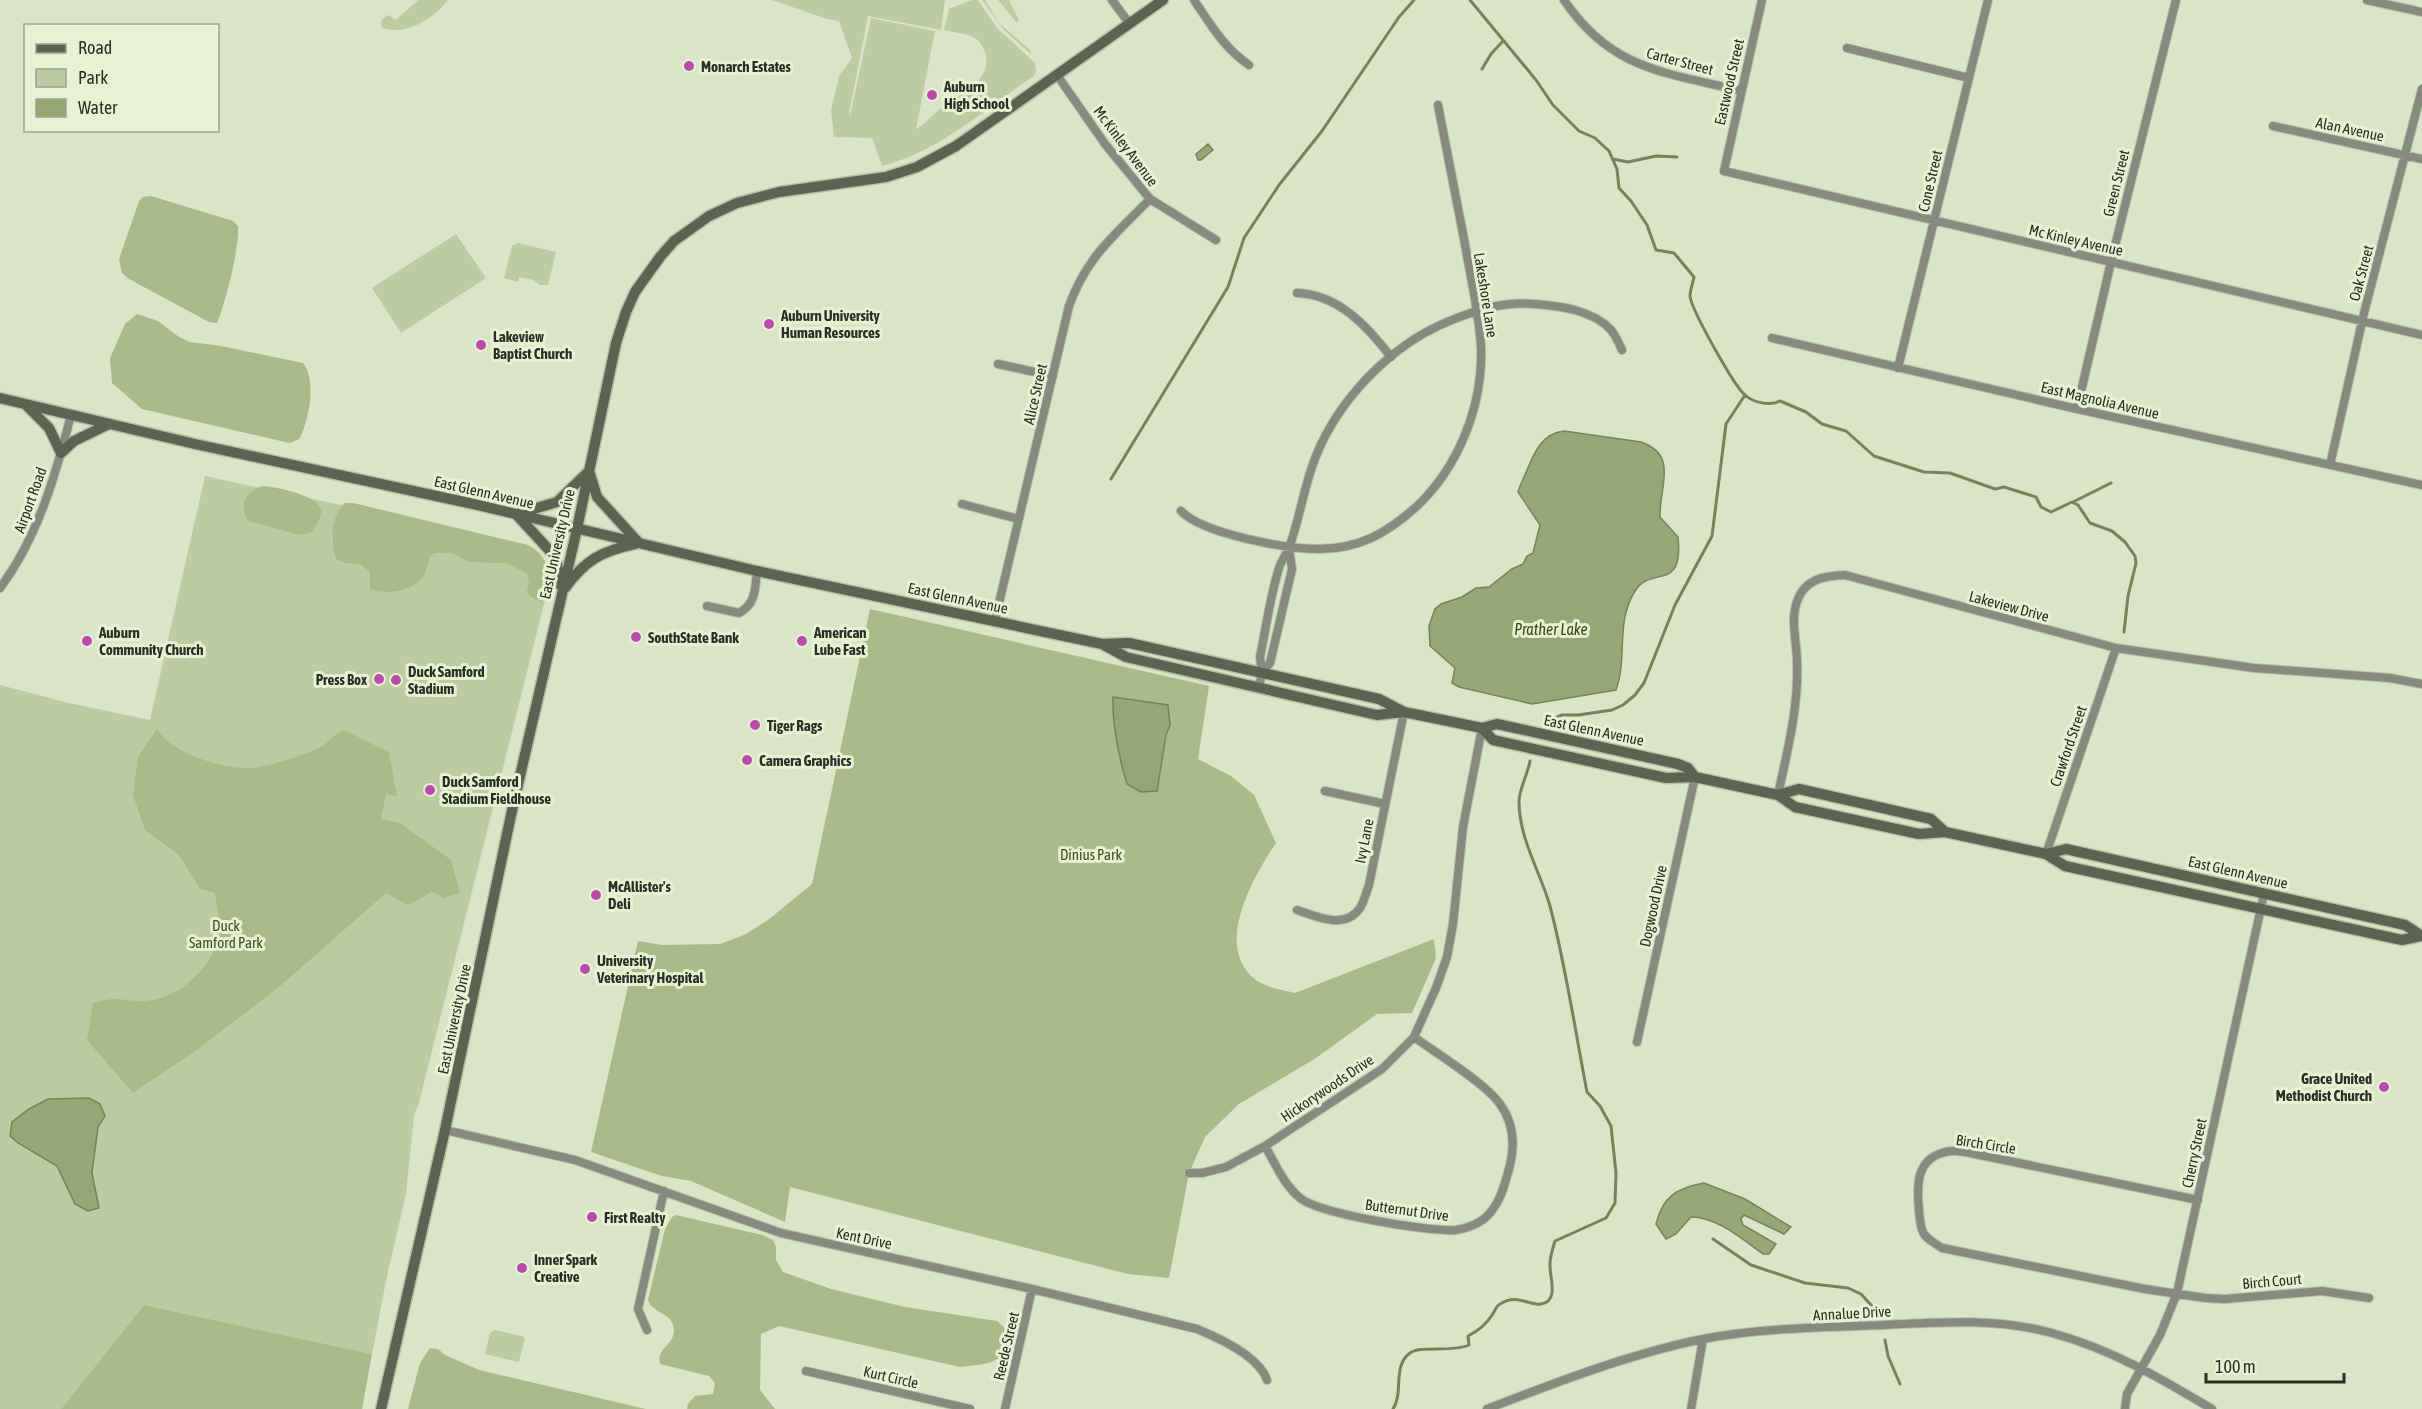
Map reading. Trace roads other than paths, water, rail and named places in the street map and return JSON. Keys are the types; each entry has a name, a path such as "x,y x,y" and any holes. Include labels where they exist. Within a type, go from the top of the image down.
{"street":[{"path":"1112,0 1129,23"},
{"name":"East University Drive","path":"381,1409 445,1130 616,343 626,312 645,278 674,241 709,216 737,203 779,192 886,177 918,167 956,146 1163,0"},
{"path":"1194,0 1231,53 1249,65"},
{"name":"Carter Street","path":"1564,0 1600,40 1618,54 1637,64 1657,72 1741,91"},
{"name":"Eastwood Street","path":"1724,171 1762,0"},
{"name":"Cone Street","path":"1898,368 1988,0"},
{"name":"Green Street","path":"2077,409 2110,262 2176,0"},
{"path":"2367,0 2422,12"},
{"path":"1847,48 1969,78"},
{"name":"Mc Kinley Avenue","path":"1057,75 1106,144 1150,199 1216,240"},
{"name":"Oak Street","path":"2330,465 2362,321 2422,89"},
{"name":"Lakeshore Lane","path":"1181,511 1189,519 1203,526 1289,548 1332,549 1353,546 1372,539 1399,523 1436,484 1459,448 1472,417 1480,371 1481,347 1477,309 1438,105"},
{"name":"Alan Avenue","path":"2273,126 2422,159"},
{"name":"Mc Kinley Avenue","path":"1724,171 2422,335"},
{"name":"Alice Street","path":"995,620 1069,306 1077,284 1099,250 1150,199"},
{"path":"1297,292 1313,293 1330,299 1349,312 1378,340 1391,357"},
{"path":"1259,688 1262,672 1260,657 1279,567 1289,548 1316,456 1330,427 1351,396 1391,357 1434,327 1477,309 1523,303 1577,311 1600,321 1611,329 1622,350"},
{"name":"East Magnolia Avenue","path":"1772,338 2422,486"},
{"path":"998,364 1053,376"},
{"name":"East Glenn Avenue","path":"0,398 516,514 757,571 1102,644 1130,643 1262,672 1379,699 1404,712 1482,728 1497,724 1667,761 1688,768 1695,777"},
{"path":"25,405 35,412 49,428 61,453 74,441 110,424"},
{"name":"Airport Road","path":"0,588 17,565 33,536 61,453 71,415"},
{"path":"561,593 557,563 543,543 534,536 516,514 557,502 589,471"},
{"path":"589,471 597,497 615,520 639,543"},
{"path":"962,504 1018,519"},
{"path":"561,593 578,571 594,558 609,550 639,543"},
{"path":"1262,672 1270,663 1292,569 1289,548"},
{"path":"707,606 739,613 749,607 754,596 757,571"},
{"name":"Lakeview Drive","path":"1778,795 1795,706 1797,662 1794,611 1797,601 1809,584 1825,576 1845,575 2116,648 2254,668 2390,678 2422,684"},
{"name":"East Glenn Avenue","path":"1102,644 1126,657 1377,715 1404,712"},
{"name":"Crawford Street","path":"2046,854 2116,648"},
{"name":"Ivy Lane","path":"1297,910 1327,920 1339,921 1350,917 1359,908 1369,885 1404,712"},
{"name":"East Glenn Avenue","path":"1482,728 1492,740 1666,778 1695,777 1778,795 1795,807 1919,834 1945,832 2046,854 2065,866 2402,940 2422,936"},
{"name":"Hickorywoods Drive","path":"1189,1173 1202,1173 1226,1167 1265,1146 1382,1069 1414,1037 1447,957 1454,924 1463,827 1482,728"},
{"name":"Dogwood Drive","path":"1637,1042 1695,777"},
{"name":"East Glenn Avenue","path":"1778,795 1799,789 1931,819 1945,832"},
{"path":"1325,791 1385,804"},
{"name":"East Glenn Avenue","path":"2046,854 2066,849 2405,925 2422,936"},
{"name":"Cherry Street","path":"2125,1409 2127,1394 2160,1335 2177,1293 2264,894"},
{"name":"Butternut Drive","path":"1265,1146 1287,1184 1301,1199 1341,1214 1437,1231 1459,1230 1486,1217 1498,1201 1508,1172 1513,1141 1510,1120 1499,1103 1475,1082 1414,1037"},
{"name":"Kent Drive","path":"445,1130 575,1160 781,1233 1032,1288 1197,1329 1217,1337 1260,1366 1267,1380"},
{"name":"Birch Circle","path":"2177,1293 2145,1289 1942,1248 1923,1233 1920,1221 1918,1178 1923,1167 1932,1158 1953,1151 2198,1200"},
{"path":"647,1330 638,1309 664,1191"},
{"name":"Reede Street","path":"1005,1409 1032,1288"},
{"name":"Birch Court","path":"2177,1293 2205,1299 2225,1299 2322,1291 2369,1298"},
{"name":"Annalue Drive","path":"1486,1409 1631,1358 1703,1339 1834,1327 1942,1322 2008,1324 2052,1333 2142,1367 2212,1409"},
{"path":"1690,1409 1703,1339"},
{"name":"Kurt Circle","path":"807,1371 970,1409"}],"water":[{"path":"1208,144 1213,150 1198,160 1196,154"},
{"name":"Prather Lake","path":"1564,431 1641,442 1653,448 1660,455 1664,473 1660,517 1678,537 1679,554 1676,565 1671,572 1649,579 1642,584 1635,591 1629,603 1623,628 1621,665 1616,690 1532,704 1459,687 1452,683 1455,668 1430,646 1429,626 1435,609 1476,588 1489,587 1512,569 1523,564 1527,556 1533,553 1540,525 1518,492 1531,460 1541,444 1555,433"},
{"path":"1113,697 1168,705 1170,725 1166,735 1157,791 1141,792 1127,784 1117,741"},
{"path":"89,1098 100,1104 105,1116 98,1127 92,1173 99,1208 88,1211 75,1204 57,1166 10,1136 12,1122 29,1109 48,1099"},
{"path":"1704,1183 1745,1199 1791,1227 1784,1234 1744,1215 1741,1219 1743,1225 1776,1244 1769,1254 1763,1254 1720,1225 1701,1218 1691,1217 1676,1234 1666,1239 1656,1224 1667,1200 1679,1191"}],"waterway":[{"path":"1111,479 1228,287 1244,238 1279,185 1322,131 1399,17 1414,0"},
{"path":"1470,0 1536,80 1553,105 1579,131 1595,138 1609,151 1617,169 1619,188 1647,225 1656,250 1674,253 1694,277 1690,294 1692,304 1723,363 1745,395 1762,403 1780,401 1806,412 1822,424 1846,431 1874,456 1924,472 1950,473 1995,489 2004,487 2036,497 2041,507 2051,512 2072,502 2078,505 2090,523 2112,531 2125,542 2135,556 2136,563 2128,596 2124,632"},
{"path":"1482,69 1491,54 1503,41"},
{"path":"1613,159 1628,162 1656,156 1677,157"},
{"path":"1552,723 1562,715 1612,710 1623,705 1635,695 1644,683 1675,605 1712,536 1726,424 1745,395"},
{"path":"2073,502 2111,483"},
{"path":"1393,1409 1398,1395 1401,1365 1410,1353 1469,1345 1468,1336 1484,1325 1497,1306 1506,1301 1517,1300 1536,1304 1547,1302 1552,1293 1550,1261 1555,1241 1606,1218 1615,1203 1616,1173 1611,1126 1600,1106 1587,1092 1556,929 1546,893 1522,829 1519,797 1530,761"},
{"path":"1713,1239 1751,1265 1805,1283 1848,1288 1861,1294 1881,1316"},
{"path":"1885,1340 1888,1356 1900,1384"}],"place":[{"name":"Monarch Estates","path":"689,66"},
{"name":"Auburn High School","path":"932,95"},
{"name":"Auburn University Human Resources","path":"769,324"},
{"name":"Lakeview Baptist Church","path":"481,345"},
{"name":"SouthState Bank","path":"636,637"},
{"name":"Auburn Community Church","path":"87,641"},
{"name":"American Lube Fast","path":"802,641"},
{"name":"Press Box","path":"379,679"},
{"name":"Duck Samford Stadium","path":"396,680"},
{"name":"Tiger Rags","path":"755,725"},
{"name":"Camera Graphics","path":"747,760"},
{"name":"Duck Samford Stadium Fieldhouse","path":"430,790"},
{"name":"McAllister's Deli","path":"596,895"},
{"name":"University Veterinary Hospital","path":"585,969"},
{"name":"Grace United Methodist Church","path":"2384,1087"},
{"name":"First Realty","path":"592,1217"},
{"name":"Inner Spark Creative","path":"522,1268"}],"park label":[{"name":"Dinius Park","path":"1091,854"},
{"name":"Duck Samford Park","path":"226,934"}]}
